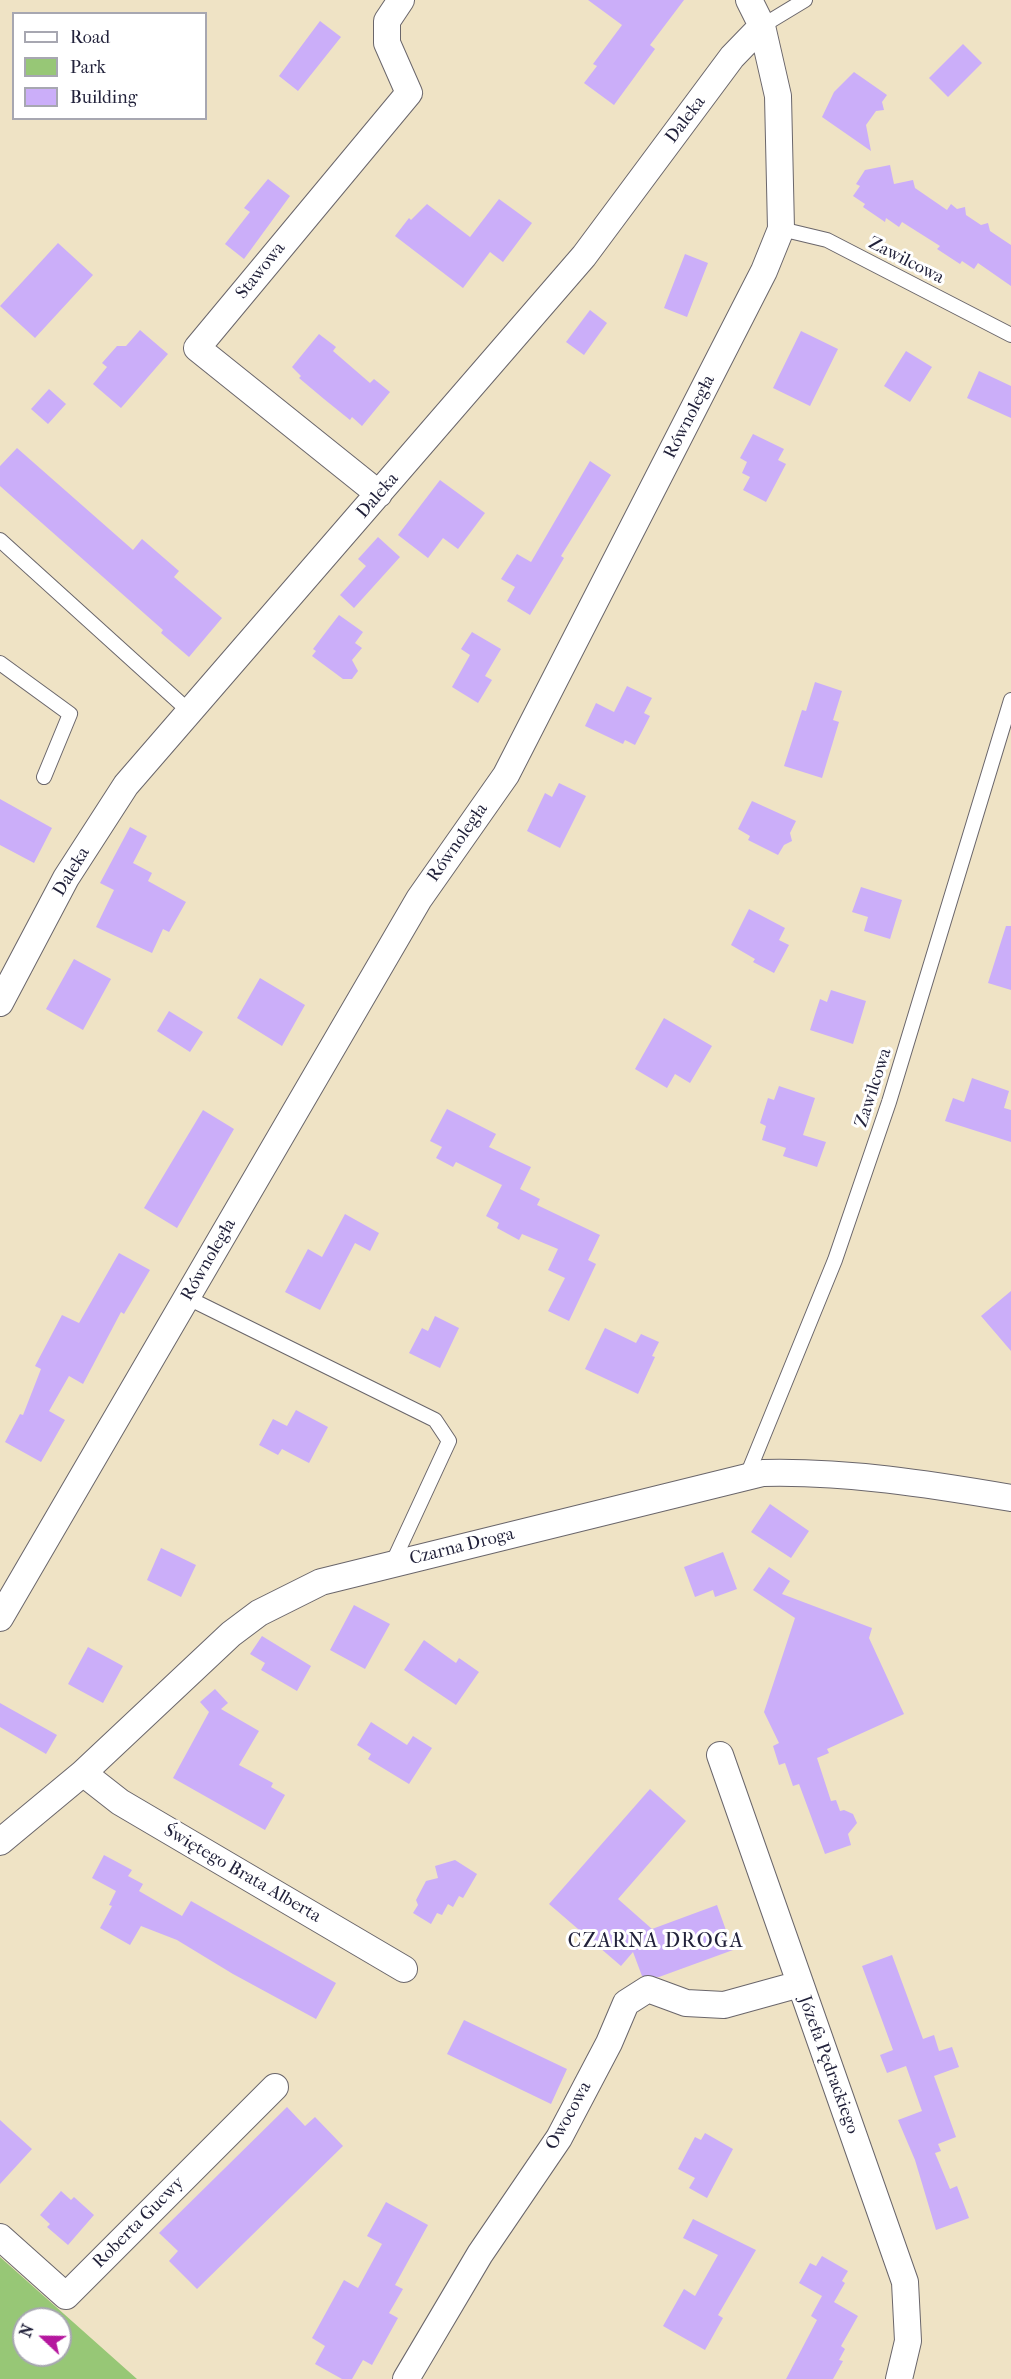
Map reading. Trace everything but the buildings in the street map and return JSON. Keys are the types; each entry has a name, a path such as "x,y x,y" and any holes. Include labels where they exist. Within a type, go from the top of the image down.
{"street":[{"name":"Stawowa","path":"379,495 197,348 409,93 387,43 387,21 401,0"},
{"path":"749,0 762,26"},
{"name":"Daleka","path":"0,1003 66,878 126,785 584,256 732,57 762,26"},
{"name":"Równoległa","path":"0,1618 419,899 506,775 764,271 781,229 778,96 762,26"},
{"name":"Czarna Droga","path":"0,1842 83,1773 231,1634 259,1613 321,1582 763,1473 806,1472 868,1476 1011,1498"},
{"name":"Józefa Pędrackiego","path":"720,1755 905,2282 908,2341 899,2379"},
{"name":"Świętego Brata Alberta","path":"83,1773 120,1802 404,1969"},
{"name":"Owocowa","path":"406,2379 480,2254 559,2138 609,2043 626,2003 648,1989 686,2003 724,2005 800,1984"},
{"name":"Roberta Gucwy","path":"0,2237 66,2296 275,2087"}],"lane":[{"path":"762,26 805,0"},
{"name":"Zawilcowa","path":"781,229 827,240 1011,335"},
{"path":"0,540 190,712"},
{"path":"0,663 70,714 44,777"},
{"name":"Zawilcowa","path":"746,1478 835,1260 881,1125 1011,700"},
{"path":"188,1298 435,1420 449,1440 392,1564"}],"green space":[{"path":"0,2257 56,2307 12,2307 12,2367 72,2367 72,2321 137,2379 0,2379"}],"district":[{"name":"CZARNA DROGA","path":"656,1942"}]}
